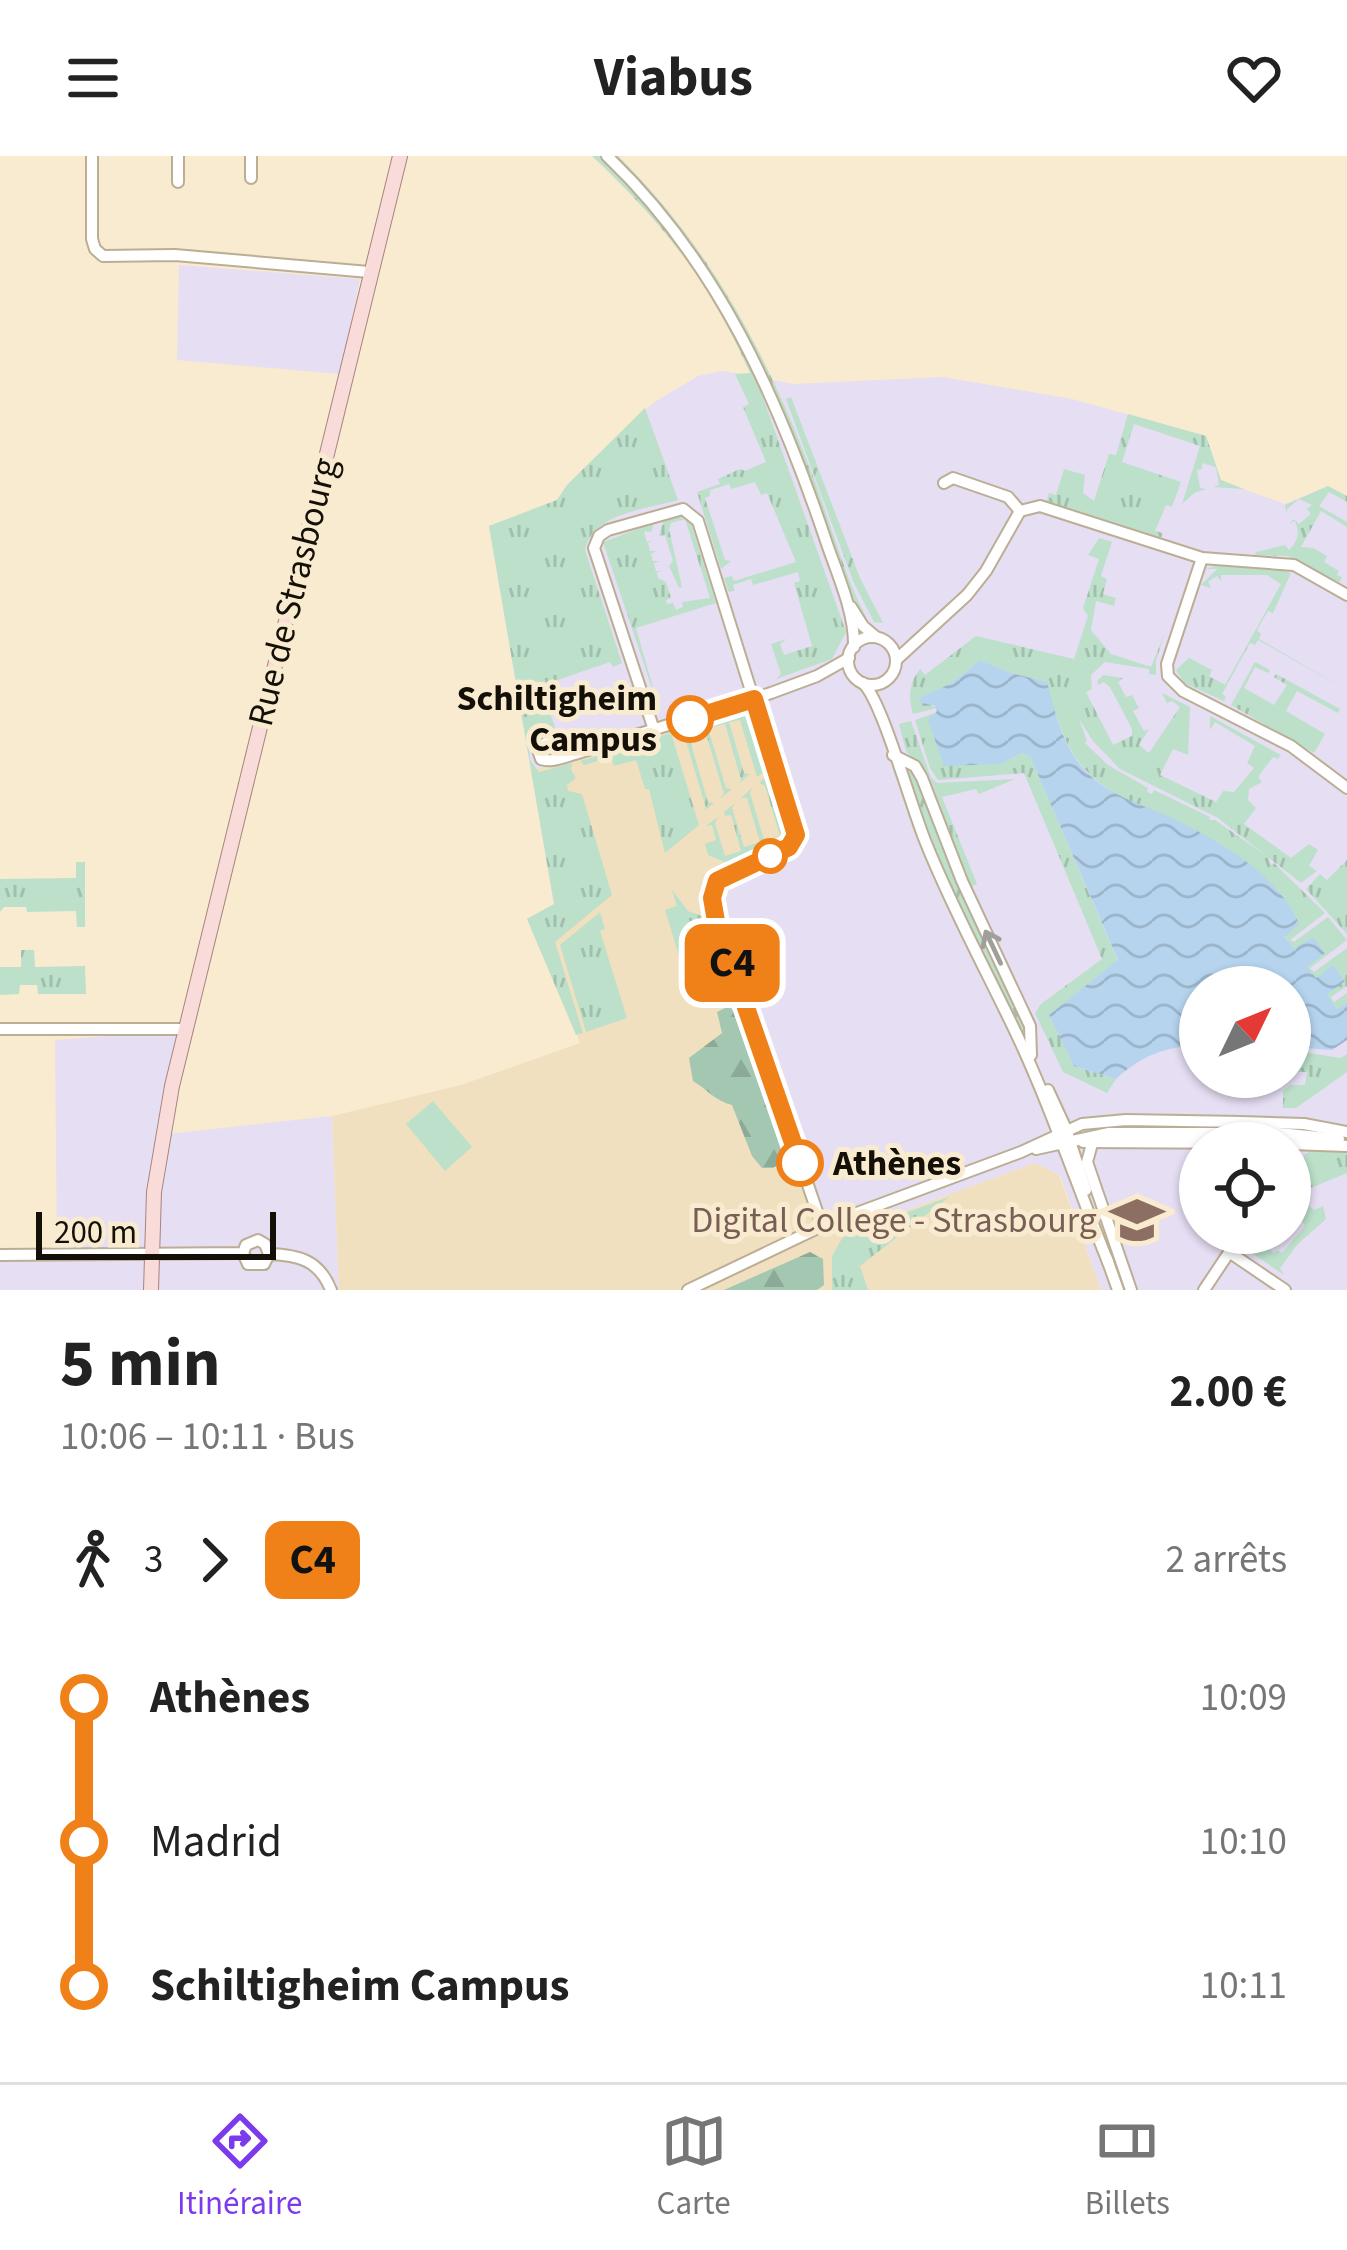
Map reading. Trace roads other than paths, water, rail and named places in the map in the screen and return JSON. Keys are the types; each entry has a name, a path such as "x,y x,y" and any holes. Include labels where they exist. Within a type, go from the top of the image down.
{"main road":[{"name":"Rue de Strasbourg","path":"151,1290 151,1231 172,1086 400,156"}],"street":[{"path":"92,156 92,239 104,256 175,255 369,272"},
{"path":"178,156 178,182"},
{"path":"251,156 251,178"},
{"path":"607,156 655,205 735,320 784,428 846,599 863,626 882,640 896,660"},
{"path":"944,483 953,478 1008,497 1020,512"},
{"path":"884,722 886,680 896,660 967,595 1020,512 1040,506 1202,558 1280,561 1347,595"},
{"path":"654,730 594,548 603,532 683,509 698,521 796,838 789,847 717,881 712,907 821,1226"},
{"path":"1202,558 1167,664 1168,676 1183,691 1291,746 1347,788"},
{"path":"846,599 858,679 872,692 949,898 1063,1137"},
{"path":"574,754 817,676 862,639 882,640 928,630"},
{"path":"817,676 874,685 886,680"},
{"path":"893,754 914,766 922,778 962,881 1030,1026 1031,1055"},
{"path":"0,1029 187,1029"},
{"path":"1018,1038 1031,1055 1118,1290"},
{"path":"688,1290 821,1226 1063,1137 1082,1124 1126,1120 1179,1125"},
{"path":"1095,1138 1179,1136"},
{"path":"1063,1137 1179,1141"},
{"path":"1311,1137 1347,1139"},
{"path":"1311,1137 1347,1139"},
{"path":"1095,1138 1088,1165 1131,1290"},
{"path":"0,1255 243,1252 248,1264 257,1267 269,1254 307,1259 324,1274 331,1290"},
{"path":"1204,1290 1228,1254"},
{"path":"1232,1254 1285,1290"}],"water":[{"path":"980,660 1047,682 1060,727 1083,768 1124,798 1209,837 1246,861 1290,906 1299,924 1285,937 1294,949 1313,937 1325,953 1307,966 1179,966 1179,1048 1154,1054 1116,1079 1074,1066 1049,1015 1118,960 1030,756 1022,753 1000,764 944,766 928,720 937,711 934,705 923,706 919,698 952,683"},
{"path":"1333,965 1345,981 1327,995 1337,1009 1347,1002 1347,1040 1332,1050 1311,1048 1311,971 1316,978"}],"place":[{"name":"Schiltigheim Campus","path":"690,719"},
{"name":"Athènes","path":"800,1163"},
{"name":"Digital College - Strasbourg","path":"1137,1220"}]}
